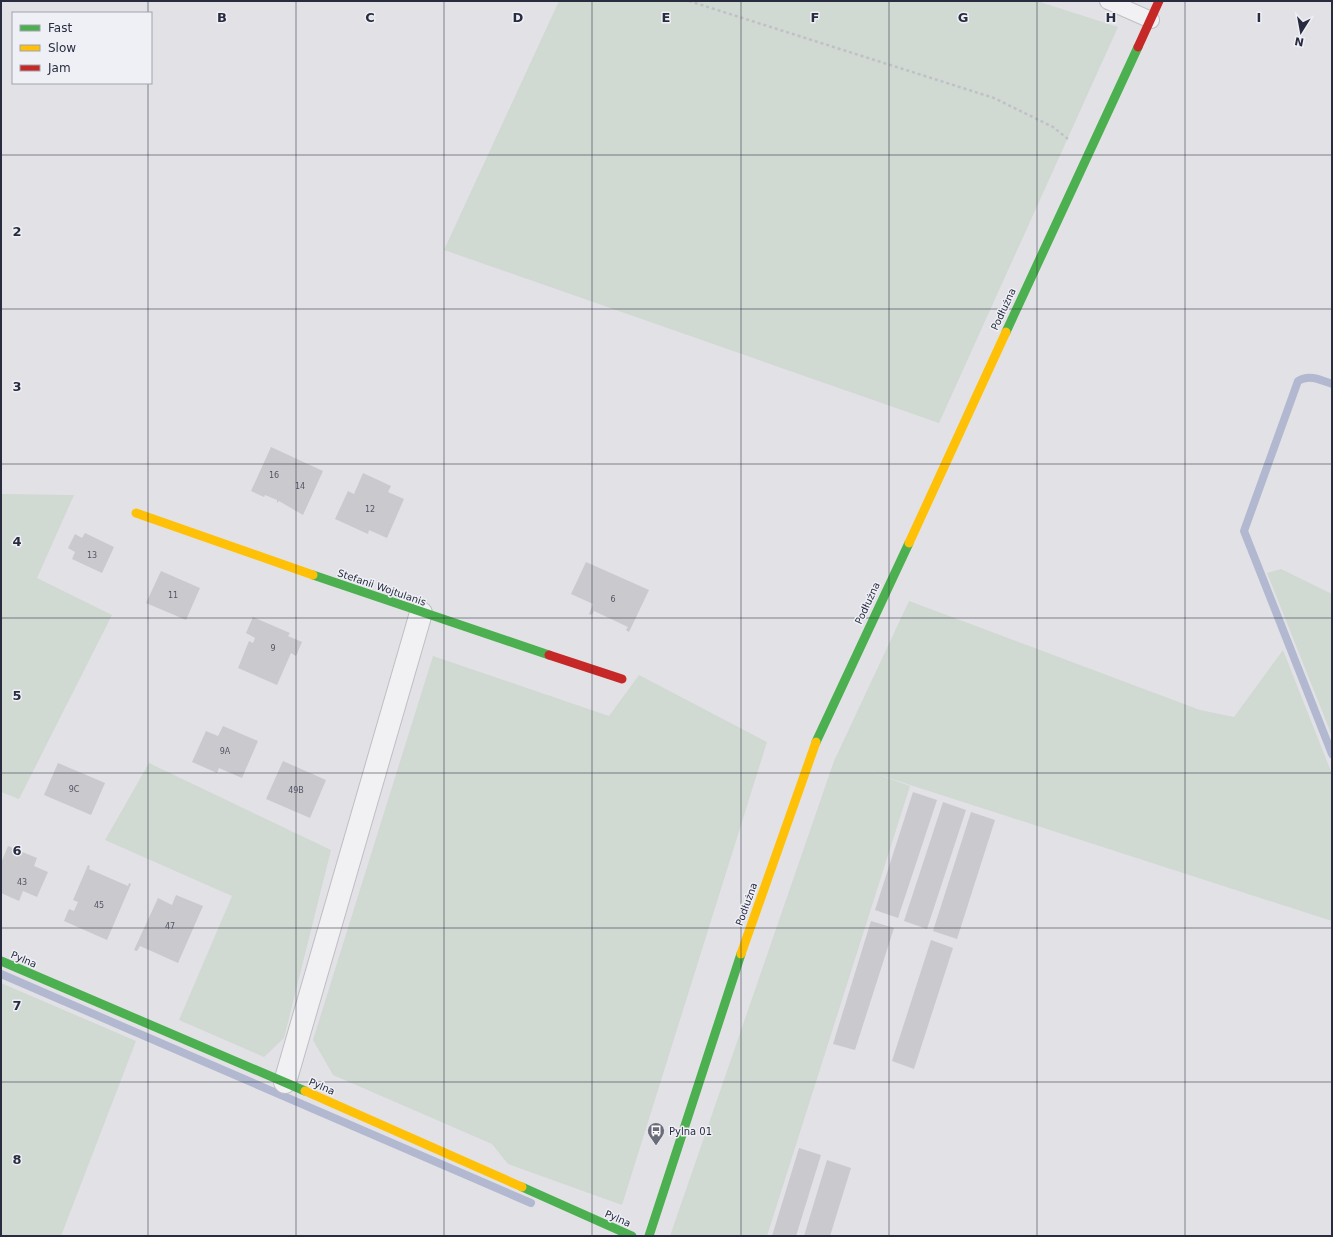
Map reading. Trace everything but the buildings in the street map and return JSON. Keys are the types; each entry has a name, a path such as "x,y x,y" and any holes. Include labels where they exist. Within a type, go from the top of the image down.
{"street":[{"name":"Podłużna","path":"649,1236 747,935 815,744 1086,154 1159,1"},
{"name":"Stefanii Wojtulanis","path":"136,513 421,613 622,679"},
{"path":"285,1082 421,613"},
{"name":"Pylna","path":"1,961 285,1082 632,1236"}],"lane":[{"path":"1108,1 1150,20"}],"path":[{"path":"689,1 994,98 1053,127 1086,154"}],"shaded area":[{"path":"559,1 1037,1 1118,27 939,423 444,250"},
{"path":"1,494 74,495 37,578 112,615 19,799 1,792"},
{"path":"1281,569 1332,594 1332,736 1267,573"},
{"path":"909,601 1200,710 1234,717 1283,650 1332,774 1332,921 870,772 910,786 767,1236 670,1236 834,761"},
{"path":"433,656 609,716 639,675 767,742 622,1205 508,1164 492,1144 333,1075 313,1040"},
{"path":"149,763 331,850 284,1038 264,1057 179,1020 232,896 105,840"},
{"path":"1,983 136,1041 61,1236 1,1236"}],"waterway":[{"path":"1332,384 1319,379 1311,378 1298,381 1244,531 1332,754"},
{"path":"1,974 531,1203"}],"traffic: fast":[{"path":"1006,332 1138,47"},
{"path":"816,742 909,543"},
{"path":"313,575 549,655"},
{"path":"649,1236 741,954"},
{"path":"1,961 305,1091"},
{"path":"522,1187 632,1236"}],"traffic: slow":[{"path":"909,543 1006,332"},
{"path":"136,513 313,575"},
{"path":"741,954 816,742"},
{"path":"305,1091 522,1187"}],"traffic: jam":[{"path":"1138,47 1159,1"},
{"path":"549,655 622,679"}],"place":[{"name":"Pylna 01","path":"656,1146"}]}
